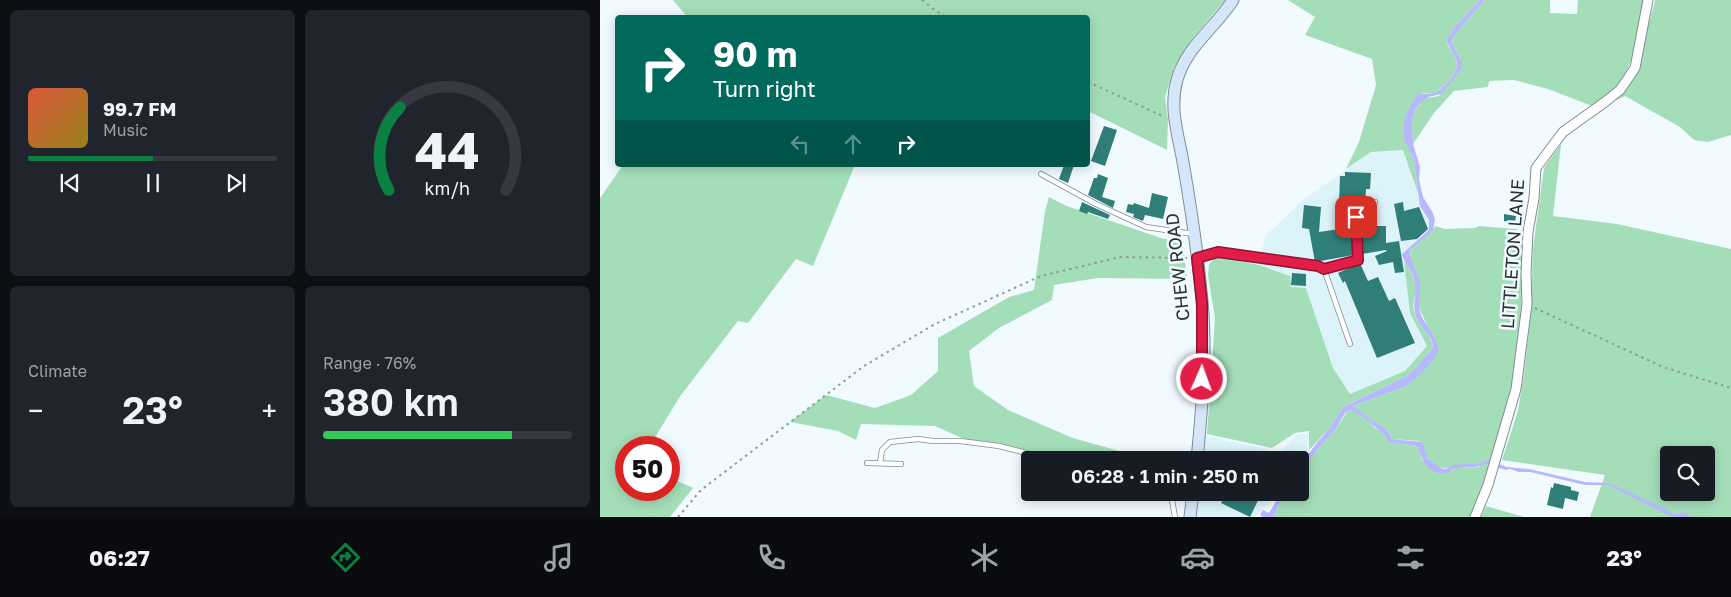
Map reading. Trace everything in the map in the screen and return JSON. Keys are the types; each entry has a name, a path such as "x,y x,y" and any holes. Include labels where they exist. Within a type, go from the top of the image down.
{"main road":[{"name":"CHEW ROAD","path":"1198,451 1203,344 1202,303 1183,163 1174,121 1172,100 1181,69 1197,43 1233,0"},
{"path":"1190,517 1192,501"}],"street":[{"name":"LITTLETON LANE","path":"1475,517 1488,485 1516,389 1527,304 1527,248 1536,168 1564,132 1620,90 1635,68 1648,0"}],"lane":[{"path":"1041,174 1096,204 1146,227 1193,234"},
{"path":"1197,258 1218,252 1318,266 1324,269 1358,260 1356,217 1375,202"},
{"path":"1324,269 1350,344"},
{"path":"880,463 882,450 890,442 918,439 933,441 960,440 1021,452"},
{"path":"867,463 902,464"},
{"path":"1172,501 1175,517"}],"path":[{"path":"922,0 943,15"},
{"path":"1090,83 1174,121"},
{"path":"678,517 701,490 864,366 935,324 1041,276 1120,257 1197,258"},
{"path":"1527,304 1663,367 1731,388"}],"shaded area":[{"path":"1404,150 1419,196 1420,206 1429,223 1429,230 1402,254 1407,277 1410,313 1427,346 1405,371 1350,394 1333,368 1306,289 1290,287 1290,276 1259,265 1265,236 1303,200 1371,152"},
{"path":"1308,433 1307,451 1280,451 1296,435"},
{"path":"1206,436 1269,451 1204,451"},
{"path":"1198,501 1271,501 1255,517 1196,517"}],"green space":[{"path":"673,0 1225,0 1193,38 1174,68 1165,97 1168,119 1167,150 1090,112 1090,15 686,15"},
{"path":"1288,0 1480,0 1453,29 1447,42 1456,60 1457,65 1454,74 1436,93 1423,93 1416,96 1406,143 1414,160 1419,196 1403,150 1371,152 1346,169 1359,142 1376,85 1372,59 1305,35 1315,17"},
{"path":"1485,0 1550,0 1550,13 1577,14 1578,0 1645,0 1636,47 1627,69 1614,89 1592,106 1548,89 1514,80 1489,81 1488,87 1454,91 1434,113 1413,144 1412,120 1416,109 1426,98 1439,96 1462,68 1462,61 1453,46 1452,38"},
{"path":"1655,0 1731,0 1731,135 1708,142 1694,140 1680,127 1625,96 1617,100 1639,52"},
{"path":"1561,144 1553,216 1617,224 1731,249 1731,517 1590,517 1605,475 1502,460 1518,411 1524,374 1531,312 1533,248 1544,168"},
{"path":"622,167 854,167 813,266 796,259 748,323 738,321 681,395 656,436 615,436 615,501 680,501 680,482 693,488 670,517 600,517 600,198"},
{"path":"1049,197 1067,206 1161,238 1183,243 1187,279 1098,278 1054,285 1052,300 999,328 969,351 974,386 1008,410 1073,438 1119,451 1021,451 1021,454 971,442 935,426 861,424 856,440 838,431 790,422 826,395 875,408 911,395 938,371 938,338 1009,297 1034,290 1045,211"},
{"path":"1435,226 1445,229 1475,228 1479,226 1517,229 1518,242 1522,244 1521,308 1516,362 1508,405 1492,462 1456,465 1446,468 1439,467 1429,459 1422,443 1419,441 1392,439 1385,427 1372,421 1353,406 1402,388 1427,366 1439,350 1419,308 1418,278 1412,264 1410,250 1433,231"},
{"path":"1220,257 1259,265 1290,276 1291,287 1306,288 1333,368 1350,394 1405,371 1427,346 1410,313 1404,261 1415,280 1413,306 1415,314 1431,339 1433,348 1407,376 1343,407 1330,428 1309,450 1309,431 1295,433 1272,448 1207,434 1215,318 1208,275 1209,264 1214,259"},
{"path":"1348,410 1353,411 1383,432 1390,442 1417,446 1422,460 1437,472 1448,473 1456,468 1478,467 1486,464 1492,466 1472,517 1274,517 1281,501 1309,501 1309,461 1334,432"},
{"path":"1486,506 1524,517 1481,517"}],"water":[{"path":"1480,0 1485,0 1452,38 1453,46 1462,61 1462,68 1442,94 1428,97 1419,105 1412,120 1413,144 1420,167 1419,179 1423,197 1435,220 1433,231 1410,250 1410,255 1420,284 1419,307 1421,315 1434,336 1439,350 1423,372 1413,381 1402,388 1353,406 1373,421 1385,427 1392,439 1422,442 1428,459 1441,468 1446,469 1453,465 1479,463 1487,460 1507,467 1529,469 1585,482 1609,483 1662,507 1673,514 1684,513 1692,517 1672,517 1608,485 1585,485 1530,472 1506,470 1486,464 1454,469 1441,474 1427,466 1417,446 1389,442 1384,434 1359,414 1350,410 1345,413 1334,432 1309,461 1309,453 1330,428 1343,407 1407,376 1433,348 1431,340 1416,316 1414,278 1402,254 1429,230 1429,220 1420,206 1414,160 1404,139 1404,124 1405,116 1417,94 1436,93 1448,82 1454,73 1457,64 1456,59 1447,41 1453,29"},
{"path":"1276,501 1281,501 1274,517 1263,517 1260,515 1263,510 1269,513"}],"building":[{"path":"1104,126 1117,130 1105,166 1091,161"},
{"path":"1063,167 1073,167 1068,183 1059,179"},
{"path":"1345,172 1371,173 1370,189 1366,189 1365,204 1339,204 1340,176 1345,176"},
{"path":"1098,174 1108,178 1102,197 1115,201 1113,208 1088,195 1094,178 1097,178"},
{"path":"1152,193 1168,197 1163,219 1145,215 1143,221 1133,217 1134,214 1126,212 1128,204 1133,205 1134,203 1149,208"},
{"path":"1082,202 1110,215 1108,219 1079,211"},
{"path":"1403,202 1404,211 1419,207 1428,229 1417,239 1401,241 1394,204"},
{"path":"1304,205 1321,207 1319,232 1352,226 1354,255 1315,262 1309,229 1302,228"},
{"path":"1504,214 1516,216 1515,223 1504,221"},
{"path":"1360,226 1386,226 1386,243 1399,241 1404,272 1395,273 1393,262 1379,265 1375,256 1386,250 1362,254"},
{"path":"1360,263 1368,281 1378,277 1389,301 1395,298 1415,343 1377,358 1345,281 1343,283 1338,273"},
{"path":"1292,273 1306,274 1306,286 1291,285"},
{"path":"1554,483 1571,487 1571,490 1579,492 1577,501 1565,498 1563,509 1547,505 1551,487 1553,488"},
{"path":"1222,501 1258,501 1250,517 1221,503"}],"route":[{"path":"1202,379 1202,303 1197,258 1218,252 1318,266 1324,269 1358,260 1356,217"}]}
